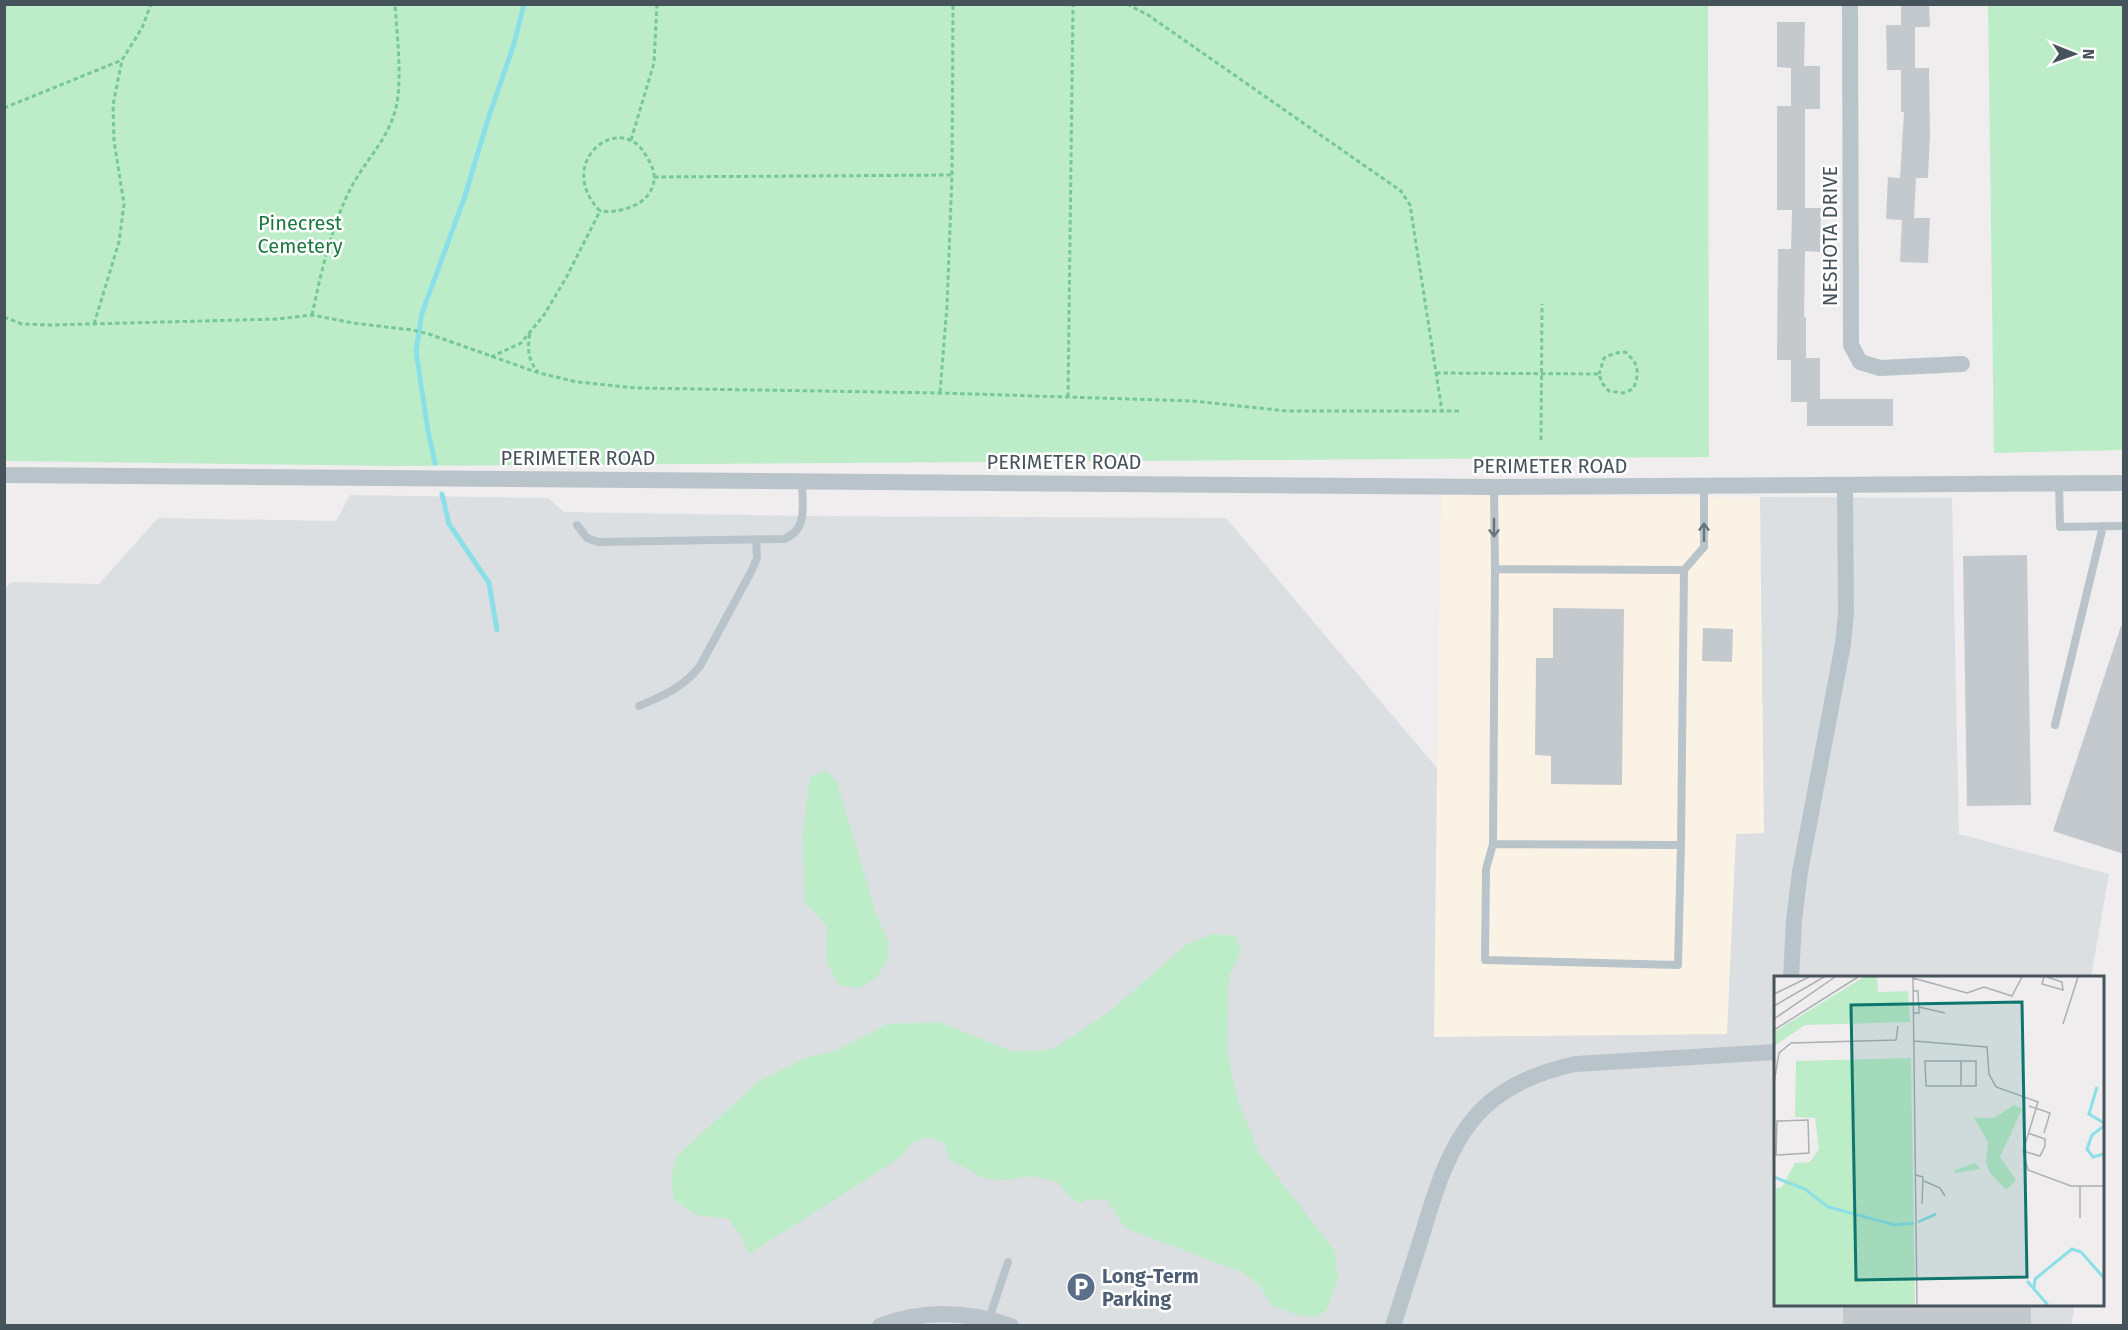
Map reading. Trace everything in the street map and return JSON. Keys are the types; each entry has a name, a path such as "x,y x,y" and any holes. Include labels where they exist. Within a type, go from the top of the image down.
{"street":[{"name":"NESHOTA DRIVE","path":"1850,4 1851,345 1860,362 1880,368 1962,364"},
{"name":"PERIMETER ROAD","path":"4,475 1494,487 2124,483"},
{"path":"1791,976 1794,920 1800,872 1843,644 1846,614 1845,486"},
{"path":"1393,1326 1432,1203 1452,1151 1476,1117 1499,1097 1520,1082 1547,1070 1575,1064 1774,1052"},
{"path":"880,1326 924,1314 955,1313 1011,1326"}],"lane":[{"path":"577,525 587,538 598,542 784,539 794,535 801,526 802,481"},
{"path":"2059,483 2060,527 2124,526"},
{"path":"1494,487 1493,844 1486,869 1485,960 1678,965 1684,570 1704,547 1704,487"},
{"path":"2055,725 2103,526"},
{"path":"639,706 672,692 690,678 700,666 752,570 757,558 756,540"},
{"path":"1494,569 1684,570"},
{"path":"1493,844 1681,845"},
{"path":"980,1320 1008,1262"}],"path":[{"path":"94,324 119,242 124,204 114,141 113,105 122,60 142,28 152,4"},
{"path":"312,315 335,228 348,195 390,127 398,97 395,4"},
{"path":"632,140 654,63 657,4"},
{"path":"940,393 947,306 952,175 953,4"},
{"path":"1068,397 1074,4"},
{"path":"1128,4 1148,15 1401,191 1410,205 1442,411"},
{"path":"4,108 122,60"},
{"path":"620,138 632,140 642,148 651,164 654,177 650,190 638,204 613,213 600,211 591,201 585,189 583,174 587,159 595,148 607,140 620,138"},
{"path":"654,177 952,175"},
{"path":"490,357 521,343 544,315 566,278 600,211"},
{"path":"1541,440 1542,304"},
{"path":"4,317 21,324 94,324 278,319 312,315 429,333 538,373 577,382 636,388 940,393 1193,401 1287,411 1460,411"},
{"path":"530,332 527,346 531,363 538,373"},
{"path":"1625,352 1638,367 1638,379 1633,389 1623,393 1609,391 1602,383 1599,374 1604,358 1615,353 1625,352"},
{"path":"1436,373 1599,374"}],"shaded area":[{"path":"350,495 548,498 564,512 802,516 1226,518 1437,768 1434,1037 1727,1034 1736,834 1764,833 1760,497 1952,498 1959,834 2109,874 2091,976 1774,976 1774,1306 2075,1306 2071,1325 5,1326 5,588 12,582 99,584 158,518 336,521"},
{"path":"1441,495 1760,497 1764,833 1736,834 1727,1035 1434,1037"}],"green space":[{"name":"Pinecrest Cemetery","path":"5,4 1708,5 1709,457 401,466 5,461"},
{"path":"1988,5 2123,5 2123,450 1994,453"},
{"path":"827,771 837,782 875,910 889,944 888,960 875,979 859,988 838,985 826,960 827,926 804,902 803,831 810,776"},
{"path":"1213,934 1235,936 1241,951 1229,976 1227,1051 1237,1098 1259,1153 1335,1251 1338,1280 1326,1311 1315,1317 1297,1315 1271,1305 1259,1286 1241,1272 1125,1228 1106,1199 1087,1200 1080,1203 1067,1194 1058,1182 1032,1176 1009,1180 985,1179 949,1159 944,1143 928,1137 912,1143 902,1156 749,1254 741,1235 728,1219 697,1215 674,1200 671,1179 677,1156 759,1081 805,1058 834,1051 887,1024 939,1022 1014,1052 1053,1049 1109,1012 1187,944"}],"building":[{"path":"1901,4 1929,4 1930,27 1915,27 1915,68 1929,68 1930,135 1928,178 1916,178 1914,218 1930,218 1928,263 1900,262 1902,220 1886,219 1888,177 1900,178 1904,112 1901,112 1901,70 1887,70 1886,25 1901,25"},
{"path":"1777,22 1805,22 1804,66 1820,66 1820,109 1805,109 1805,208 1821,208 1820,252 1805,251 1806,358 1820,358 1820,399 1893,399 1893,426 1807,426 1807,402 1791,402 1791,360 1777,360 1778,249 1791,249 1792,210 1777,210 1777,106 1791,106 1791,68 1777,67"},
{"path":"2027,555 2031,805 1967,806 1963,556"},
{"path":"1553,608 1624,609 1622,785 1551,784 1551,756 1535,755 1536,658 1553,658"},
{"path":"2121,626 2124,626 2124,854 2053,831"},
{"path":"1703,628 1733,629 1732,662 1702,661"},
{"path":"1843,1306 2031,1306 2031,1326 1843,1326"}],"waterway":[{"path":"435,463 416,351 422,313 465,196 514,44 524,4"},
{"path":"442,494 449,524 489,583 497,630"}],"place":[{"name":"Long-Term Parking","path":"1081,1287"}]}
